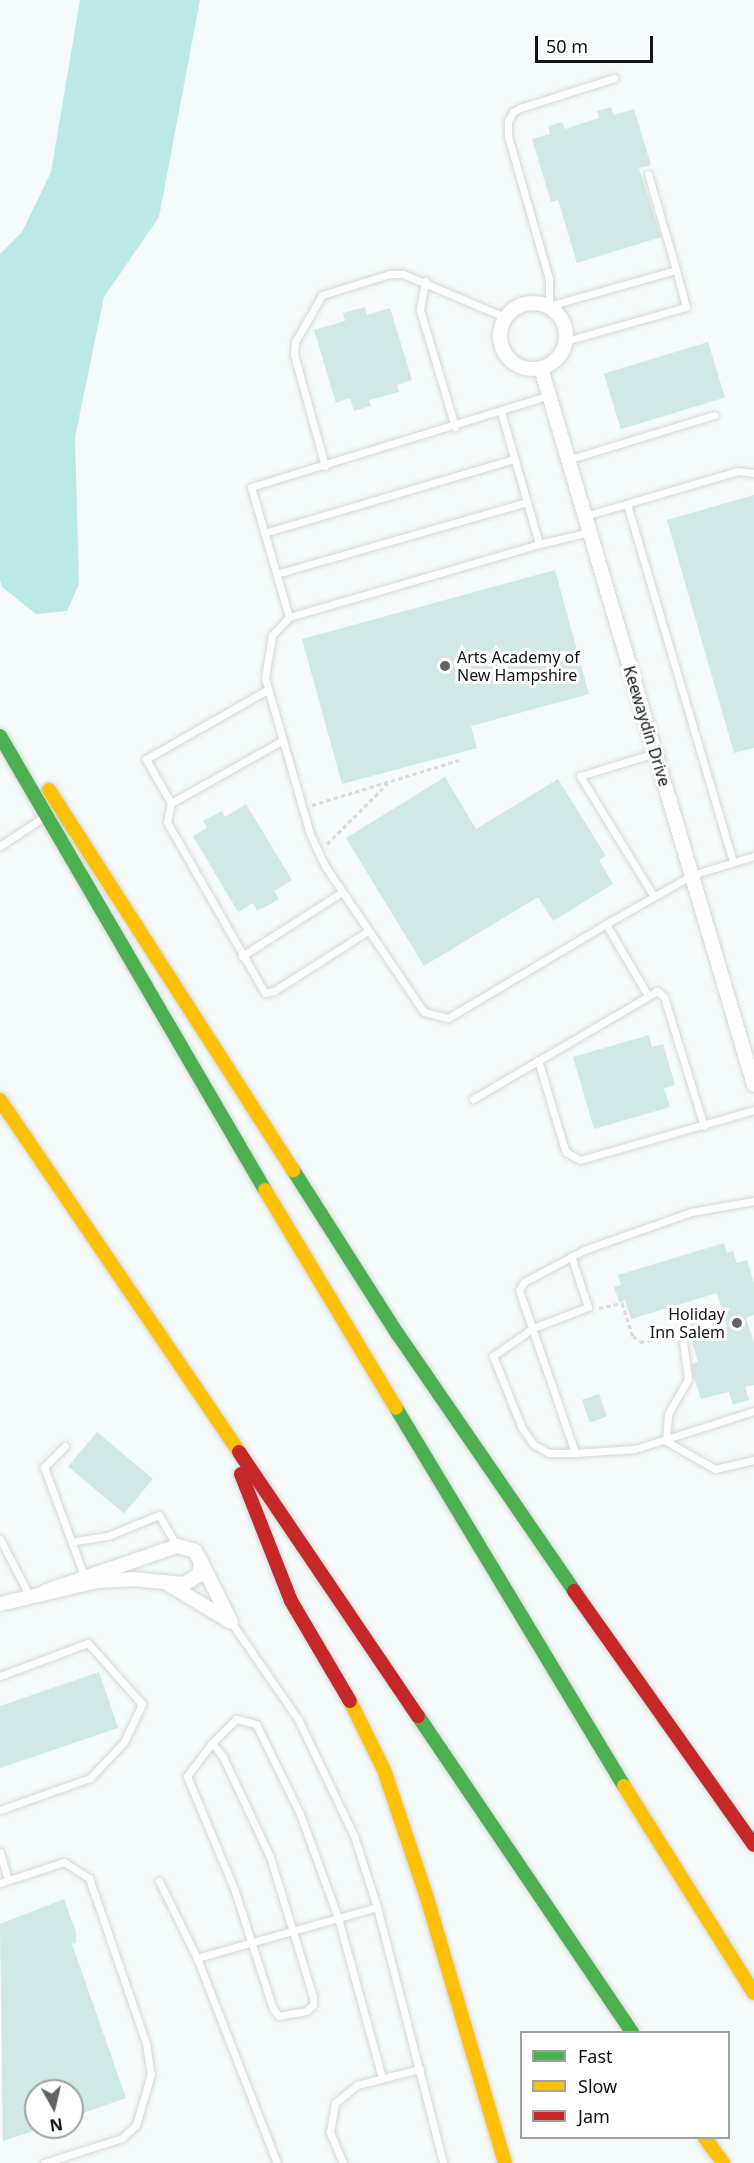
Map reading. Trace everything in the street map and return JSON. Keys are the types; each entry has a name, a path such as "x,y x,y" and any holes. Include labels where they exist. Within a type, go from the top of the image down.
{"highway":[{"path":"3,731 46,816 277,1211 635,1804 754,1993"},
{"path":"3,731 410,1353 510,1501 648,1691 701,1774 754,1845"},
{"path":"0,1100 631,2031"},
{"path":"223,1430 291,1601 341,1684 384,1770 427,1898 505,2163"},
{"path":"648,1691 754,1818"},
{"path":"706,2139 723,2163"}],"street":[{"path":"521,305 549,306 563,322 566,341 558,358 541,368 522,367 506,355 500,336 506,317 521,305"},
{"name":"Keewaydin Drive","path":"541,368 547,396 590,532 754,1085"},
{"path":"0,1604 46,1591 84,1576 177,1546 195,1551 231,1622"},
{"path":"46,1591 111,1580 168,1584 190,1583 199,1575 201,1562"},
{"path":"168,1584 231,1622"}],"lane":[{"path":"614,78 520,108 513,112 508,121 508,135 549,279 549,306 676,270"},
{"path":"566,341 686,307 648,174"},
{"path":"325,466 294,354 295,342 314,304 334,289 390,274 425,281 506,317"},
{"path":"425,281 420,310 455,426"},
{"path":"289,617 251,487 547,396"},
{"path":"501,412 539,544"},
{"path":"567,460 714,415"},
{"path":"264,533 514,459"},
{"path":"585,516 738,471 754,473"},
{"path":"276,573 526,502"},
{"path":"627,504 733,861"},
{"path":"590,532 539,544 289,617 272,635 267,648 267,690 318,854 424,1012 448,1018 653,895 692,875 754,855"},
{"path":"267,690 146,759 171,802 167,822 265,993 274,991 368,931"},
{"path":"171,802 283,740"},
{"path":"653,895 580,777 655,753"},
{"path":"0,846 46,816"},
{"path":"242,956 342,892"},
{"path":"606,924 648,994"},
{"path":"473,1099 648,994 657,991 664,997 704,1126"},
{"path":"538,1060 563,1144 573,1157 590,1159 754,1110"},
{"path":"575,1453 519,1290 524,1282 571,1256 691,1212 754,1201"},
{"path":"571,1256 588,1307 533,1328 493,1356 522,1428 533,1444 549,1453 614,1452 666,1441 754,1411"},
{"path":"666,1441 668,1414 688,1379 682,1334 709,1322"},
{"path":"666,1441 716,1469 754,1460"},
{"path":"65,1446 44,1467 75,1541 84,1576"},
{"path":"75,1541 108,1536 159,1515 177,1546"},
{"path":"0,1539 29,1596"},
{"path":"231,1622 276,1683 314,1748 354,1836 377,1907 443,2163"},
{"path":"0,1676 88,1643 142,1704 124,1742 90,1778 0,1810"},
{"path":"212,1743 250,1811 294,1929 313,1997 313,2005 306,2011 279,2016 273,2009 220,1853 189,1786 191,1767 212,1743 236,1719 256,1724 300,1814 338,1918 382,2078"},
{"path":"0,1852 8,1880"},
{"path":"0,1883 64,1862 89,1878 126,1980 150,2073 136,2125 122,2138 44,2163"},
{"path":"159,1881 197,1958 277,2163"},
{"path":"197,1958 377,1907"},
{"path":"343,2163 329,2121 342,2094 357,2085 420,2069"}],"path":[{"path":"302,808 459,760"},
{"path":"318,854 389,782"},
{"path":"588,1307 622,1303 633,1336 640,1342 682,1334"}],"shaded area":[{"path":"80,0 200,0 159,217 104,297 75,437 79,584 67,611 36,614 2,587 0,580 0,254 22,232 51,172"}],"building":[{"path":"611,107 614,115 634,109 651,165 639,168 661,237 577,263 558,200 551,202 532,139 550,134 548,126 562,122 565,129 599,118 597,111"},
{"path":"365,307 367,315 390,308 412,380 397,385 399,392 369,400 371,406 354,411 350,398 336,403 314,330 345,321 343,313"},
{"path":"708,342 725,397 621,429 604,374"},
{"path":"754,495 754,748 734,753 667,520"},
{"name":"Arts Academy of New Hampshire","path":"555,570 589,694 471,726 477,748 342,784 302,639"},
{"path":"445,777 476,829 558,779 606,856 599,860 613,884 553,921 538,897 424,966 346,838"},
{"path":"246,804 292,880 274,891 279,899 257,910 253,903 238,912 193,836 207,828 203,821 222,811 225,817"},
{"path":"649,1035 652,1047 663,1044 675,1085 664,1088 670,1107 594,1129 573,1057"},
{"name":"Holiday Inn Salem","path":"724,1243 727,1253 733,1251 737,1263 747,1260 754,1282 754,1315 746,1318 754,1343 754,1385 745,1387 749,1400 733,1405 729,1392 701,1399 693,1375 692,1364 698,1362 691,1338 727,1327 717,1293 631,1319 625,1300 619,1302 614,1287 621,1285 618,1275"},
{"path":"599,1394 607,1417 590,1423 582,1400"},
{"path":"97,1432 153,1479 124,1513 68,1466"},
{"path":"99,1672 118,1728 0,1768 0,1706"},
{"path":"64,1899 76,1932 76,1943 72,1944 126,2098 84,2113 84,2079 24,2079 24,2134 3,2141 0,1924"}],"traffic: fast":[{"path":"0,736 265,1190"},
{"path":"293,1170 397,1333 574,1591"},
{"path":"396,1408 624,1786"},
{"path":"418,1716 631,2031"}],"traffic: slow":[{"path":"49,790 293,1170"},
{"path":"0,1100 239,1452"},
{"path":"265,1190 396,1408"},
{"path":"350,1701 384,1770 427,1898 505,2163"},
{"path":"624,1786 754,1993"},
{"path":"706,2139 723,2163"}],"traffic: jam":[{"path":"239,1452 418,1716"},
{"path":"241,1474 291,1601 350,1701"},
{"path":"574,1591 754,1845"}],"place":[{"name":"Arts Academy of New Hampshire","path":"445,666"},
{"name":"Holiday Inn Salem","path":"737,1323"}]}
